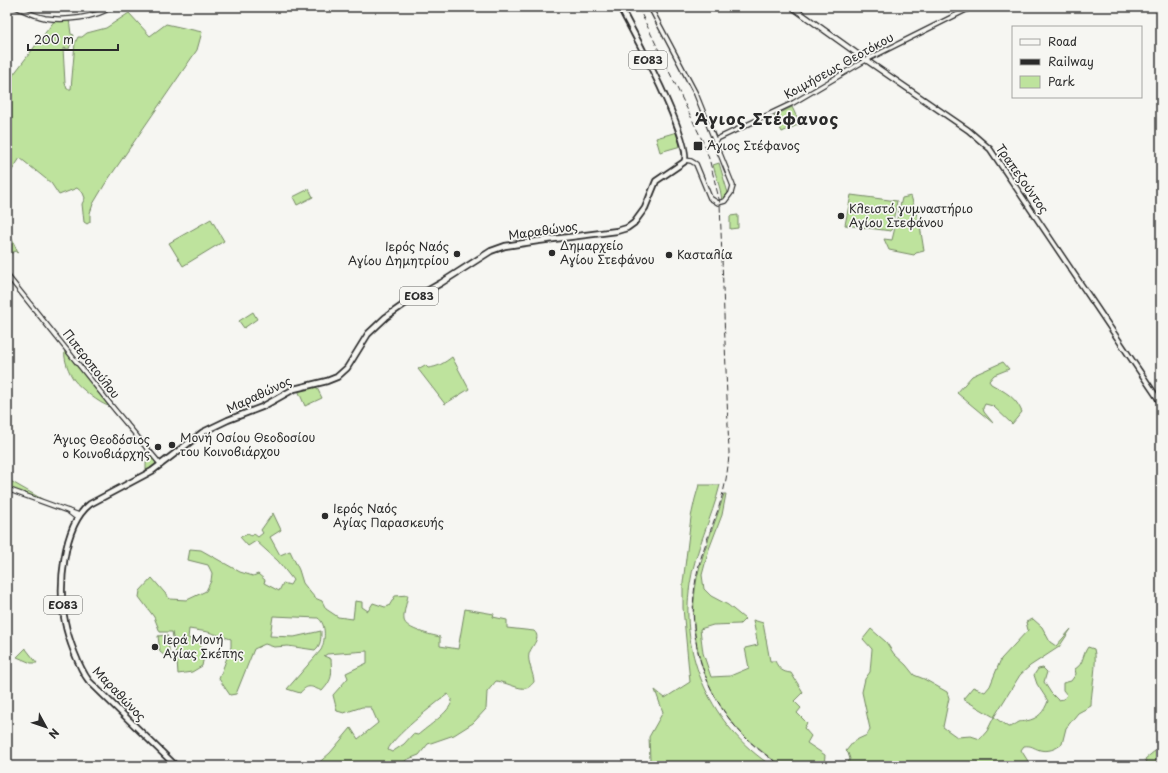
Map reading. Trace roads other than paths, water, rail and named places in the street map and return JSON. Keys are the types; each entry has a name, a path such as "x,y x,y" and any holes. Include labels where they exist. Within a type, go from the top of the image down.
{"main road":[{"name":"ΕΟ83","path":"620,7 651,67 672,114 684,146 685,160"},
{"name":"Τραπεζούντος","path":"792,7 968,130 990,149 1161,403"},
{"name":"Μαραθώνος","path":"176,766 91,683 84,673 66,630 64,615 63,566 67,547 78,517 85,508 93,502 152,471 207,430 262,407 294,389 337,377 347,368 368,334 386,317 406,303 441,283 491,251 510,245 613,232 630,226 637,220 643,211 656,181 685,160"}],"street":[{"path":"16,7 39,16 57,19 93,15 101,13 111,7"},
{"path":"650,7 696,94 715,140 733,186 726,201 718,203 710,198 697,166 692,161 685,160"},
{"name":"Κοιμήσεως Θεοτόκου","path":"715,140 793,103 866,60 972,7"},
{"name":"Πιπεροπούλου","path":"7,275 115,410 161,464"},
{"path":"7,490 68,511 78,517"}],"railway":[{"path":"638,7 705,146 720,203 729,453 728,469 723,494 698,569 694,598 694,627 699,655 708,682 721,707 738,730 759,749 783,766"}],"place":[{"name":"Άγιος Στέφανος","path":"698,146"},
{"name":"Κλειστό γυμναστήριο Αγίου Στεφάνου","path":"841,216"},
{"name":"Δημαρχείο Αγίου Στεφάνου","path":"552,253"},
{"name":"Ιερός Ναός Αγίου Δημητρίου","path":"457,254"},
{"name":"Κασταλία","path":"669,255"},
{"name":"Μονή Οσίου Θεοδοσίου του Κοινοβιάρχου","path":"172,445"},
{"name":"Άγιος Θεοδόσιος ο Κοινοβιάρχης","path":"158,447"},
{"name":"Ιερός Ναός Αγίας Παρασκευής","path":"325,516"},
{"name":"Ιερά Μονή Αγίας Σκέπης","path":"155,647"}],"district":[{"name":"Άγιος Στέφανος","path":"767,119"}]}
